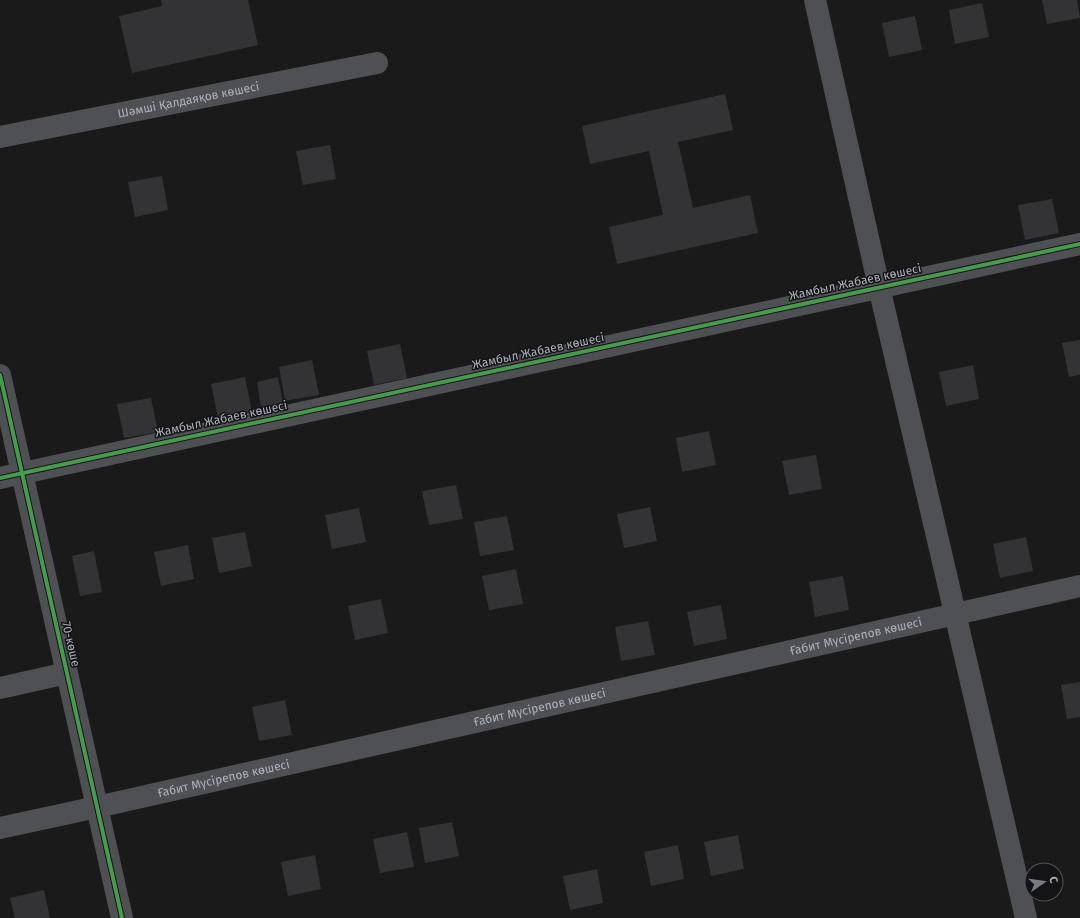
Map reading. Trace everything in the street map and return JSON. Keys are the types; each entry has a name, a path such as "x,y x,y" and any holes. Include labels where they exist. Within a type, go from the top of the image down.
{"street":[{"path":"815,0 879,287 1026,918"},
{"name":"Шәмші Қалдаяқов көшесі","path":"0,137 377,63"},
{"name":"Жамбыл Жабаев көшесі","path":"0,478 22,472 1080,244"},
{"name":"70-көше","path":"0,375 122,918"},
{"name":"Ғабит Мүсірепов көшесі","path":"0,828 1080,586"},
{"path":"0,688 67,673"}],"building":[{"path":"161,0 248,0 258,45 132,73 119,16 162,6"},
{"path":"1042,0 1077,0 1080,18 1047,24"},
{"path":"982,3 989,37 955,44 949,10"},
{"path":"915,16 922,50 889,57 882,23"},
{"path":"725,94 733,130 678,142 693,208 750,195 758,233 617,264 609,227 663,215 649,151 590,164 582,126"},
{"path":"330,145 336,179 303,185 296,151"},
{"path":"162,176 168,210 135,217 128,182"},
{"path":"1052,199 1059,233 1025,240 1018,205"},
{"path":"1080,340 1080,375 1069,377 1062,343"},
{"path":"400,344 407,378 374,385 367,351"},
{"path":"312,360 319,395 285,401 279,367"},
{"path":"973,365 979,399 946,406 939,372"},
{"path":"245,377 252,412 218,418 211,384"},
{"path":"278,377 283,403 261,408 257,382"},
{"path":"151,398 158,432 124,438 117,404"},
{"path":"709,431 716,465 682,472 676,438"},
{"path":"816,455 822,489 789,495 782,461"},
{"path":"456,485 463,519 429,525 422,491"},
{"path":"650,507 657,541 624,548 617,514"},
{"path":"359,508 366,542 332,549 325,515"},
{"path":"507,516 514,550 480,556 474,522"},
{"path":"245,532 252,566 219,573 212,538"},
{"path":"1026,537 1033,571 1000,578 993,544"},
{"path":"188,545 194,579 161,586 154,552"},
{"path":"94,551 102,592 80,596 72,556"},
{"path":"516,569 523,604 489,610 482,576"},
{"path":"843,576 849,610 815,617 809,582"},
{"path":"381,599 388,633 355,640 348,606"},
{"path":"721,605 727,639 694,646 687,612"},
{"path":"648,621 655,655 621,661 615,627"},
{"path":"1080,682 1080,717 1067,719 1061,685"},
{"path":"285,700 292,735 259,741 252,707"},
{"path":"452,822 459,856 425,863 419,828"},
{"path":"407,832 414,867 380,873 373,839"},
{"path":"738,835 744,869 711,876 704,842"},
{"path":"678,845 684,879 651,886 644,852"},
{"path":"315,855 321,889 288,896 281,862"},
{"path":"597,869 603,903 570,910 563,876"},
{"path":"44,890 50,918 15,918 10,898"}],"cycle path":[{"path":"0,478 1080,244"},
{"path":"0,375 122,918"}]}
